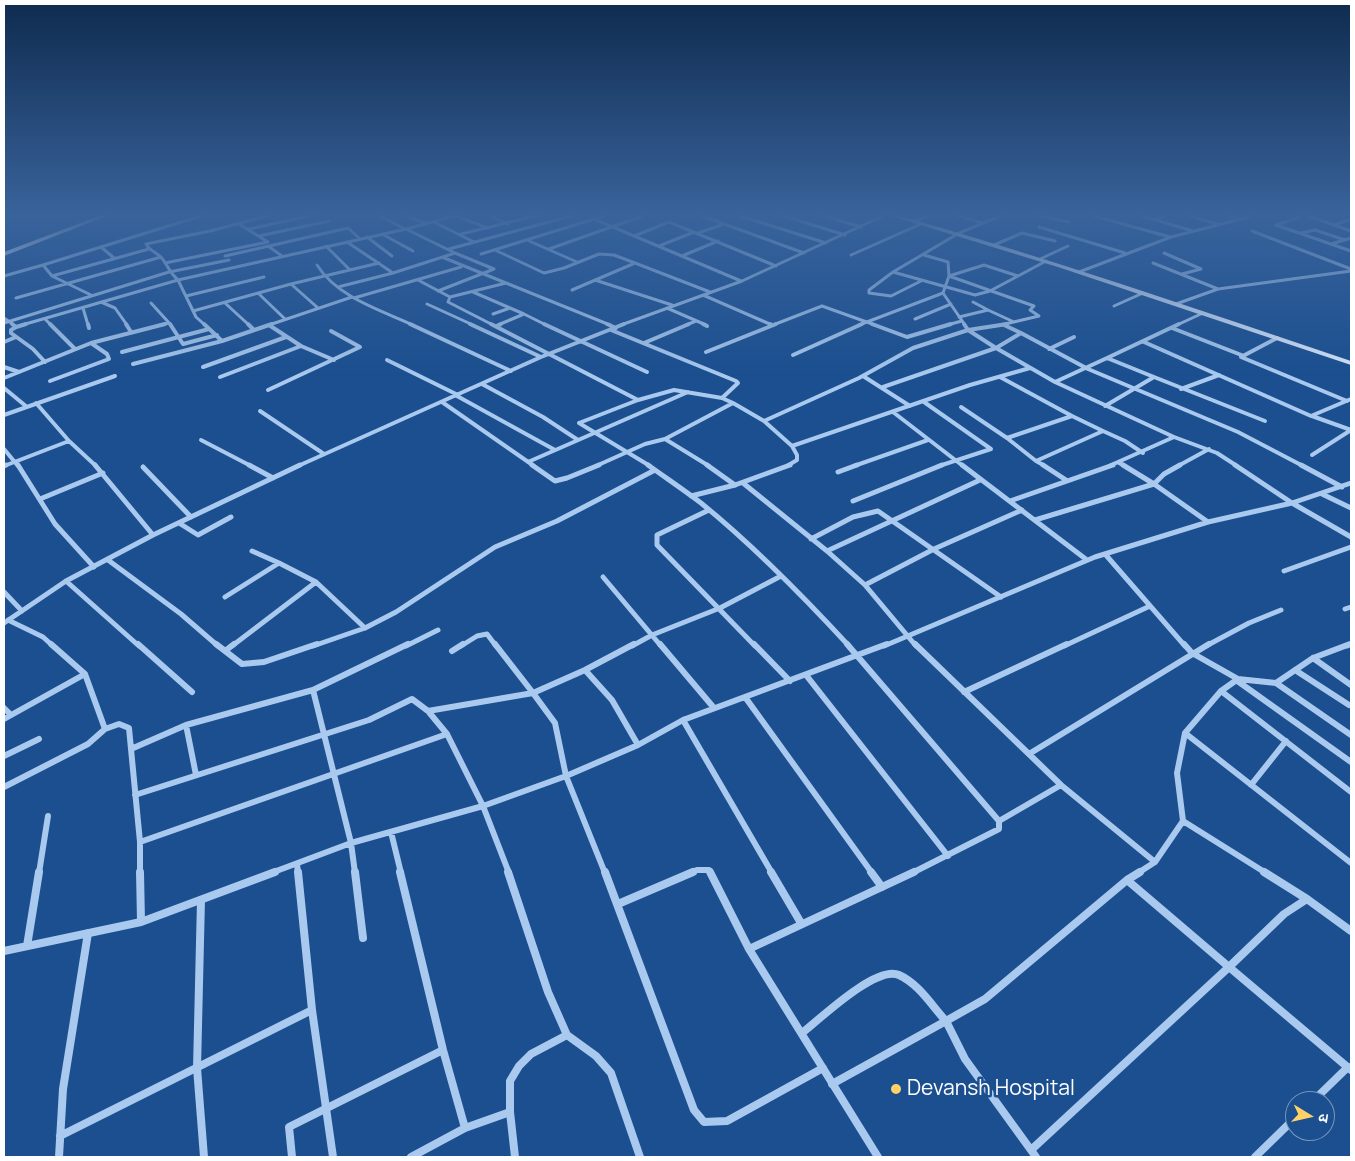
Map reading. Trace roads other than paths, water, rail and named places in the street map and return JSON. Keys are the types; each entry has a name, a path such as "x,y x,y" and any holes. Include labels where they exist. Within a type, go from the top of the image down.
{"street":[{"path":"4,276 31,268"},
{"path":"45,268 52,276 70,283 91,296"},
{"path":"52,276 79,268"},
{"path":"16,298 122,268"},
{"path":"168,268 178,280 196,317 222,341"},
{"path":"6,322 170,272 189,268"},
{"path":"45,362 33,349 10,331 178,280 229,268"},
{"path":"319,268 324,276 353,298 511,371"},
{"path":"193,311 358,268"},
{"path":"387,268 393,272"},
{"path":"338,287 405,268"},
{"path":"133,364 222,341 318,308 454,268"},
{"path":"466,268 616,328"},
{"path":"438,291 482,275 494,269 492,268"},
{"path":"534,268 544,273 562,268"},
{"path":"572,290 623,268"},
{"path":"648,268 710,292"},
{"path":"711,268 742,281"},
{"path":"6,621 66,581 153,535 324,454 542,357 771,268"},
{"path":"900,268 869,290 869,293 884,298 892,297 921,281"},
{"path":"948,268 949,276 943,293 968,330 1055,382 1174,437 1209,449 1292,503 1351,537"},
{"path":"949,276 961,274 975,268"},
{"path":"993,268 1018,276"},
{"path":"893,272 944,288 975,295 990,291 1030,268"},
{"path":"1068,268 1351,363"},
{"path":"1079,272 1088,268"},
{"path":"1166,268 1218,289"},
{"path":"1182,275 1201,269 1199,268"},
{"path":"1176,304 1218,289 1351,270"},
{"path":"764,421 863,376 913,348 968,330 1004,325 1039,316 1030,310 1034,306 949,276"},
{"path":"186,296 264,277"},
{"path":"417,280 450,297 506,283"},
{"path":"595,280 672,305"},
{"path":"291,284 318,308"},
{"path":"473,292 647,372"},
{"path":"794,355 880,316 943,293"},
{"path":"1114,306 1143,293"},
{"path":"259,294 285,319"},
{"path":"703,295 772,325"},
{"path":"450,297 448,302 638,400"},
{"path":"102,302 115,308 131,332"},
{"path":"973,302 1015,322"},
{"path":"151,303 169,323 180,342 187,344 217,335"},
{"path":"225,303 254,330"},
{"path":"427,304 542,357"},
{"path":"915,319 951,304"},
{"path":"706,352 822,306 908,337 962,321"},
{"path":"667,307 707,326"},
{"path":"83,308 89,328"},
{"path":"493,314 510,308"},
{"path":"959,317 988,310"},
{"path":"1055,382 1203,313"},
{"path":"497,326 524,314"},
{"path":"4,318 6,322 16,328"},
{"path":"45,319 75,349"},
{"path":"644,343 696,321"},
{"path":"4,378 91,343 169,323"},
{"path":"269,325 301,346 334,360"},
{"path":"1004,325 1088,368 1238,432 1342,488"},
{"path":"122,352 209,328"},
{"path":"1172,328 1244,356"},
{"path":"611,330 681,356 736,381 738,384 722,398"},
{"path":"268,390 360,347 331,331"},
{"path":"883,387 996,348 1021,333"},
{"path":"4,342 16,337"},
{"path":"203,367 286,337"},
{"path":"1049,349 1074,337"},
{"path":"1276,338 1241,357 1349,400"},
{"path":"1144,342 1311,416 1351,430"},
{"path":"50,381 108,360 107,354 91,343"},
{"path":"220,377 301,346"},
{"path":"1107,358 1180,389 1265,421"},
{"path":"388,360 458,395 555,450"},
{"path":"4,367 19,372"},
{"path":"792,446 1030,368"},
{"path":"4,415 116,376"},
{"path":"863,376 910,406"},
{"path":"1180,389 1219,376"},
{"path":"1000,377 1102,432 1125,441 1143,453"},
{"path":"1105,406 1154,377"},
{"path":"482,384 543,417 578,440"},
{"path":"4,388 27,407"},
{"path":"691,496 743,483 792,465 797,460 797,455 792,446 764,421 733,403 722,398 688,392 674,390 638,400 579,423 629,451 691,496 781,576 859,656 999,821 999,829 948,856 801,923 749,949"},
{"path":"528,462 688,392"},
{"path":"1311,416 1349,400"},
{"path":"442,402 555,482 576,477 629,451 659,439 665,439 733,403"},
{"path":"853,501 922,472 955,462 990,448 924,402"},
{"path":"36,403 69,441 103,473 153,535"},
{"path":"960,407 1066,480"},
{"path":"260,411 324,454"},
{"path":"894,412 955,462 1087,560"},
{"path":"1007,438 1072,416"},
{"path":"1312,455 1351,430"},
{"path":"1036,460 1102,432"},
{"path":"1010,501 1118,463 1174,437"},
{"path":"665,439 735,485"},
{"path":"201,440 273,478"},
{"path":"838,472 928,440"},
{"path":"4,466 69,441"},
{"path":"1035,520 1154,484 1164,474 1209,449"},
{"path":"4,450 15,461 55,524 94,567"},
{"path":"1118,463 1154,484 1208,522"},
{"path":"143,467 191,517"},
{"path":"108,560 181,614 198,632 242,664 264,662 365,628 396,612 495,547 557,521 655,470"},
{"path":"40,498 103,473"},
{"path":"827,551 980,480"},
{"path":"743,483 827,551 865,585 907,637 1061,785 1155,862"},
{"path":"4,951 141,922 352,844 483,806 566,776 638,745 683,720 907,637 1087,560 1208,522 1292,503 1342,488 1351,483"},
{"path":"1322,494 1351,508"},
{"path":"709,510 657,535 657,545 790,681"},
{"path":"865,585 934,549 1022,510"},
{"path":"811,539 871,511 883,513 1001,597"},
{"path":"179,523 198,535 231,517"},
{"path":"1284,571 1351,547"},
{"path":"252,550 316,582 365,628"},
{"path":"1105,554 1192,653 1237,680 1351,762"},
{"path":"225,597 279,563"},
{"path":"428,711 533,693 585,670 652,635 720,608 781,576"},
{"path":"603,577 714,708"},
{"path":"66,581 192,692"},
{"path":"225,651 316,582"},
{"path":"4,592 22,611"},
{"path":"964,692 1150,606"},
{"path":"1344,609 1351,607"},
{"path":"1029,754 1192,653 1249,623 1281,610"},
{"path":"6,621 43,637 85,674 105,729"},
{"path":"131,749 186,726 312,690 438,630"},
{"path":"452,651 477,636 488,634 555,724 566,776 618,904 694,1110 704,1122 727,1121 823,1068"},
{"path":"1276,683 1313,658 1351,644"},
{"path":"1313,658 1351,685"},
{"path":"585,670 612,700 638,745"},
{"path":"1294,670 1349,705"},
{"path":"4,719 85,674"},
{"path":"806,675 948,856"},
{"path":"832,1084 985,999 1127,880 1155,862 1183,821 1177,772 1184,732 1221,691 1237,680 1276,683 1351,735"},
{"path":"312,690 352,844 362,938"},
{"path":"1221,691 1351,792"},
{"path":"745,697 882,887"},
{"path":"135,795 323,736 369,720 412,699 428,711 448,734 483,806 506,864 524,924 548,992 567,1034 580,1046 596,1056 611,1073 640,1157"},
{"path":"4,708 11,715"},
{"path":"683,720 801,923"},
{"path":"4,787 88,744 105,729 120,724 129,728 140,842 141,922"},
{"path":"186,726 196,775"},
{"path":"1184,732 1351,863"},
{"path":"140,842 448,734"},
{"path":"4,756 39,739"},
{"path":"1251,785 1286,741"},
{"path":"999,821 1061,785"},
{"path":"27,946 48,816"},
{"path":"1183,821 1307,899 1351,931"},
{"path":"391,832 443,1050 465,1128"},
{"path":"297,864 312,1010 333,1157"},
{"path":"618,904 697,870 709,870 749,949 878,1157"},
{"path":"1127,880 1350,1068 1324,1091"},
{"path":"1031,1150 1284,914 1307,899"},
{"path":"200,900 198,1068 204,1157"},
{"path":"59,1157 63,1089 88,933"},
{"path":"802,1033 874,978 891,973 907,980 946,1021 965,1059 1036,1157"},
{"path":"60,1136 312,1010"},
{"path":"515,1157 510,1112 510,1081 519,1066 531,1054 567,1034"},
{"path":"292,1157 289,1127 443,1050"},
{"path":"411,1157 465,1128 510,1112"},
{"path":"1255,1157 1285,1128"}],"place":[{"name":"Devansh Hospital","path":"896,1089"}]}
